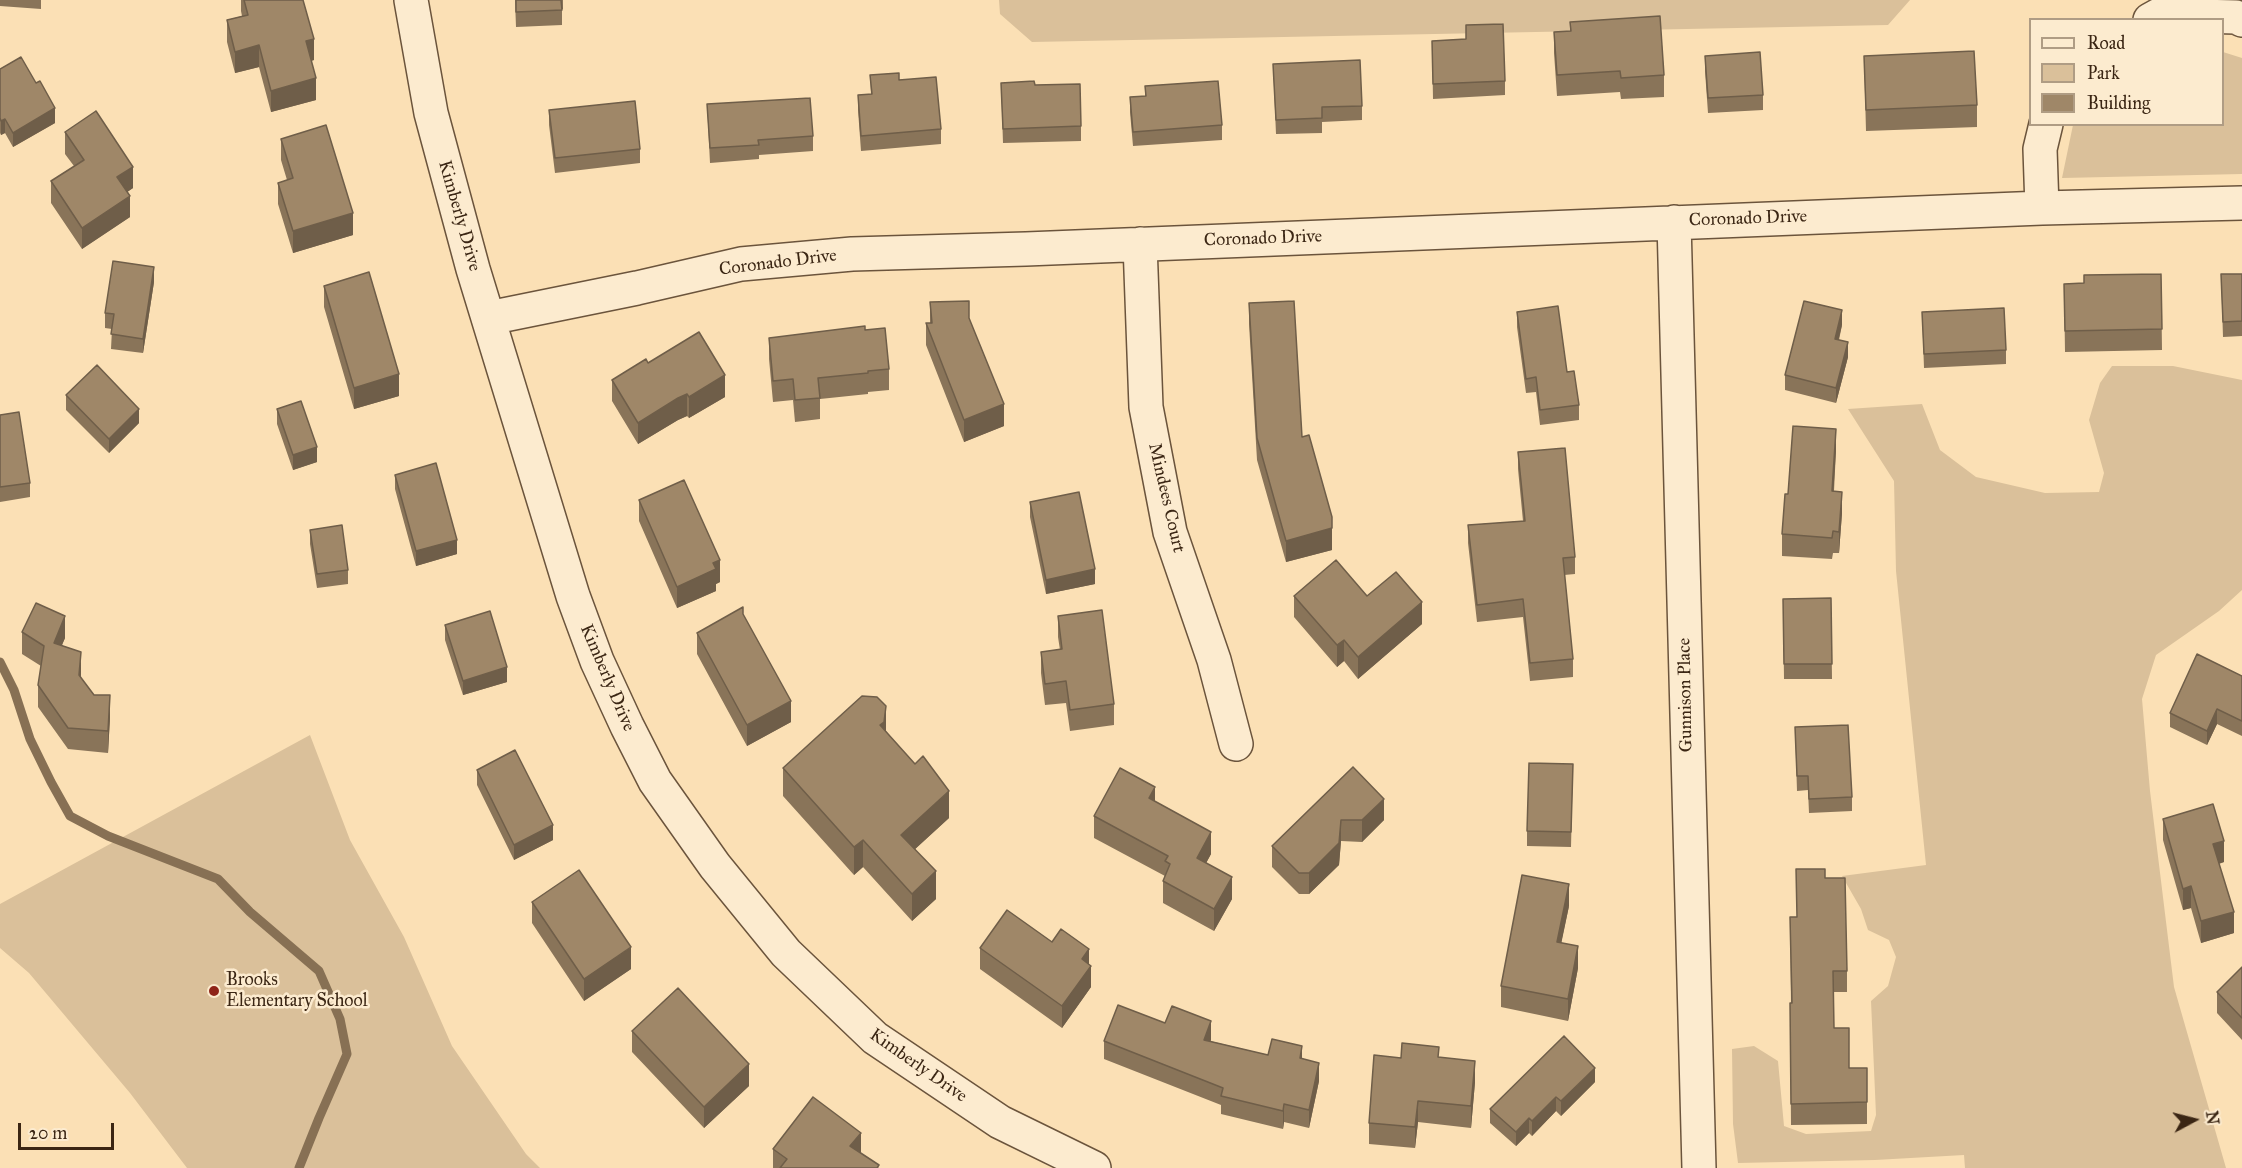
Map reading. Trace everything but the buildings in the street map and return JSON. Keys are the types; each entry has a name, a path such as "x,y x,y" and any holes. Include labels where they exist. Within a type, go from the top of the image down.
{"street":[{"name":"Kimberly Drive","path":"411,0 431,113 489,318 573,596 595,656 655,781 708,857 786,954 875,1038 1000,1122 1094,1168"},
{"path":"2154,18 2159,15 2236,17 2242,20"},
{"path":"2042,208 2040,148 2046,126"},
{"name":"Coronado Drive","path":"489,318 741,264 852,254 2042,208 2242,203"},
{"name":"Gunnison Place","path":"1674,222 1699,1168"},
{"name":"Mindees Court","path":"1140,244 1146,407 1170,532 1214,660 1236,744"}],"green space":[{"path":"999,0 1910,0 1888,25 1032,42 1000,14"},
{"path":"2224,52 2242,58 2242,174 2062,178 2073,126 2224,126"},
{"path":"2112,366 2173,366 2242,380 2242,590 2219,611 2156,655 2142,699 2150,791 2174,987 2226,1168 1965,1168 1964,1155 1875,1160 1738,1163 1733,1124 1732,1049 1754,1046 1778,1061 1784,1126 1806,1134 1871,1131 1876,1115 1871,1001 1888,986 1896,957 1889,940 1868,930 1861,909 1842,876 1926,865 1896,571 1894,481 1848,409 1922,404 1940,450 1976,477 2045,493 2099,492 2104,473 2089,420 2100,383"},
{"name":"Brooks Elementary School","path":"310,735 350,840 404,937 452,1046 526,1154 540,1168 187,1168 130,1093 29,973 0,948 0,904"}],"waterway":[{"path":"0,662 14,690 30,739 70,816 108,836 218,879 250,912 319,971 340,1019 347,1054 299,1168"}],"place":[{"name":"Brooks Elementary School","path":"214,991"}]}
